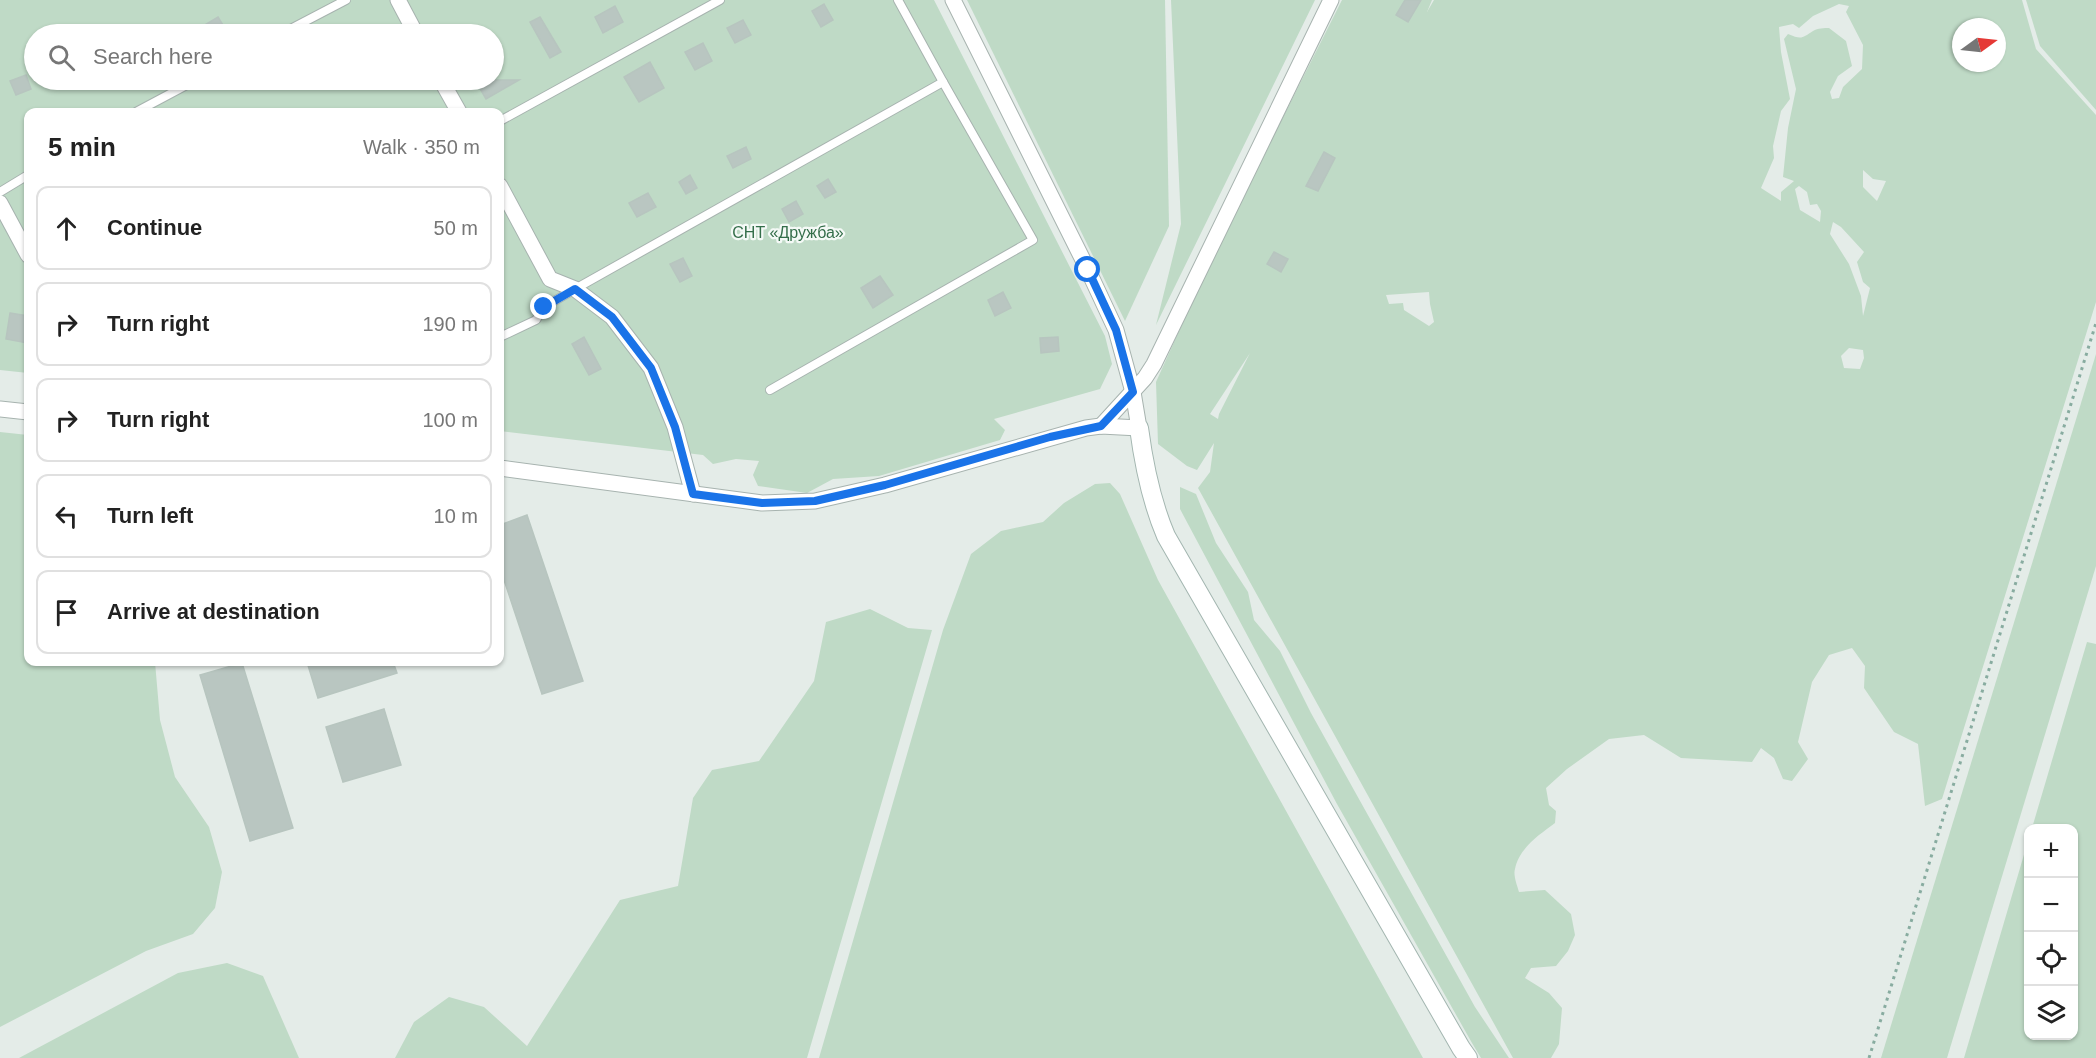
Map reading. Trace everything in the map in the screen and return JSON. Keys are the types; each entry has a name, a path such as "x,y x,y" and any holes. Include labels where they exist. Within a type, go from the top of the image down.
{"street":[{"path":"398,0 411,24"},
{"path":"953,0 1116,330 1133,392 1150,491 1155,511 1167,536 1468,1058"},
{"path":"1101,426 1133,392 1154,364 1331,0"},
{"path":"447,90 457,108"},
{"path":"504,193 550,279 575,289 612,317 651,368 675,427 693,494"},
{"path":"0,203 24,248"},
{"path":"0,409 24,412"},
{"path":"504,469 762,503 815,501 885,485 1050,437 1101,426 1139,428"}],"lane":[{"path":"299,24 346,0"},
{"path":"504,119 720,0"},
{"path":"770,390 1033,240 898,0"},
{"path":"504,335 536,320 544,307 575,289 943,82"},
{"path":"144,108 177,90"},
{"path":"0,192 24,177"}],"path":[{"path":"1869,1058 2096,323"}],"green space":[{"name":"СНТ «Дружба»","path":"0,0 934,0 1105,336 1112,364 1100,389 994,419 1005,430 1000,440 879,476 833,479 807,493 758,486 753,475 759,461 736,459 713,464 703,455 504,431 504,108 24,108 24,373 0,370"},
{"path":"967,0 1165,0 1169,226 1125,321"},
{"path":"1171,0 1315,0 1156,325 1181,224"},
{"path":"1342,0 1432,0 1427,12 1434,0 2022,0 2036,49 2096,115 2096,302 1942,799 1925,806 1918,744 1894,732 1864,688 1865,666 1852,648 1829,655 1812,682 1798,742 1808,759 1792,781 1783,779 1774,758 1761,748 1752,762 1681,758 1644,735 1609,739 1567,769 1546,788 1549,805 1556,811 1555,823 1525,848 1517,861 1514,874 1519,892 1545,890 1571,914 1575,935 1568,951 1556,966 1531,968 1525,978 1549,993 1562,1008 1559,1044 1551,1058 1513,1058 1198,488 1210,472 1214,443 1197,470 1187,466 1158,444 1156,382 1212,258","holes":["1839,4 1849,6 1846,12 1863,45 1862,69 1843,87 1839,98 1832,99 1830,92 1838,76 1852,66 1846,41 1829,28 1817,29 1802,37 1788,34 1784,39 1796,89 1788,128 1783,177 1794,181 1781,192 1781,201 1761,188 1774,158 1773,146 1781,111 1790,99 1779,27 1793,24 1799,28 1813,16","1863,170 1873,179 1886,181 1877,201 1863,187","1799,186 1807,192 1810,205 1817,204 1821,211 1820,222 1800,210 1795,189","1833,222 1841,227 1864,252 1857,262 1863,282 1870,288 1863,316 1861,296 1849,264 1830,234","1429,292 1434,322 1429,326 1404,310 1403,303 1389,304 1386,295","1849,348 1863,350 1864,358 1860,369 1844,368 1841,356","1250,353 1218,419 1210,414"]},
{"path":"2026,0 2096,0 2096,110 2040,46"},
{"path":"2096,354 2096,566 1947,1058 1881,1058"},
{"path":"0,432 24,435 24,666 155,666 160,720 175,777 209,827 222,872 215,908 193,934 146,951 0,1027"},
{"path":"1110,483 1120,494 1158,580 1423,1058 819,1058 943,630 971,554 1001,531 1043,522 1064,503 1095,484"},
{"path":"1180,487 1196,494 1216,543 1248,592 1254,620 1280,651 1311,713 1475,1007 1509,1058 1481,1058 1472,1043 1337,804 1180,509"},
{"path":"870,609 908,628 932,630 807,1058 395,1058 414,1022 449,997 484,1007 527,1046 620,900 678,886 693,798 712,770 759,761 814,681 826,622"},
{"path":"2087,642 2096,644 2096,1058 1964,1058 2024,855 2024,1040 2078,1040 2078,824 2033,824"},
{"path":"227,963 263,976 299,1058 19,1058 178,973"}],"building":[{"path":"1405,0 1421,0 1408,22 1396,15"},
{"path":"824,4 833,20 821,27 812,11"},
{"path":"615,6 623,22 603,33 595,17"},
{"path":"218,17 222,24 206,24"},
{"path":"540,17 561,52 550,58 530,22"},
{"path":"743,20 751,35 735,43 727,28"},
{"path":"703,43 712,61 695,70 685,52"},
{"path":"650,62 664,88 639,102 624,77"},
{"path":"24,76 24,90 28,90 16,95 10,81"},
{"path":"504,80 519,80 504,89"},
{"path":"481,90 502,90 486,99"},
{"path":"746,147 751,159 733,168 727,156"},
{"path":"1324,152 1335,158 1318,191 1306,186"},
{"path":"690,175 697,188 686,194 679,182"},
{"path":"828,179 836,192 825,198 817,186"},
{"path":"648,193 656,207 637,217 629,203"},
{"path":"796,201 803,214 789,222 782,209"},
{"path":"1274,252 1288,259 1281,272 1267,264"},
{"path":"683,258 692,276 680,282 670,264"},
{"path":"880,276 893,295 873,308 861,288"},
{"path":"1003,292 1011,308 995,316 988,300"},
{"path":"10,313 24,315 24,342 6,339"},
{"path":"584,337 601,369 589,375 572,344"},
{"path":"1058,337 1059,351 1041,353 1040,338"},
{"path":"527,515 583,681 542,694 504,580 504,524"},
{"path":"232,666 243,666 293,828 250,841 200,675"},
{"path":"308,666 394,666 397,673 318,698"},
{"path":"384,709 401,765 343,782 326,727"}],"route":[{"path":"544,307 575,289 612,317 651,368 675,427 693,494 762,503 815,501 885,485 1050,437 1101,426 1133,392 1116,330 1088,270"}]}
